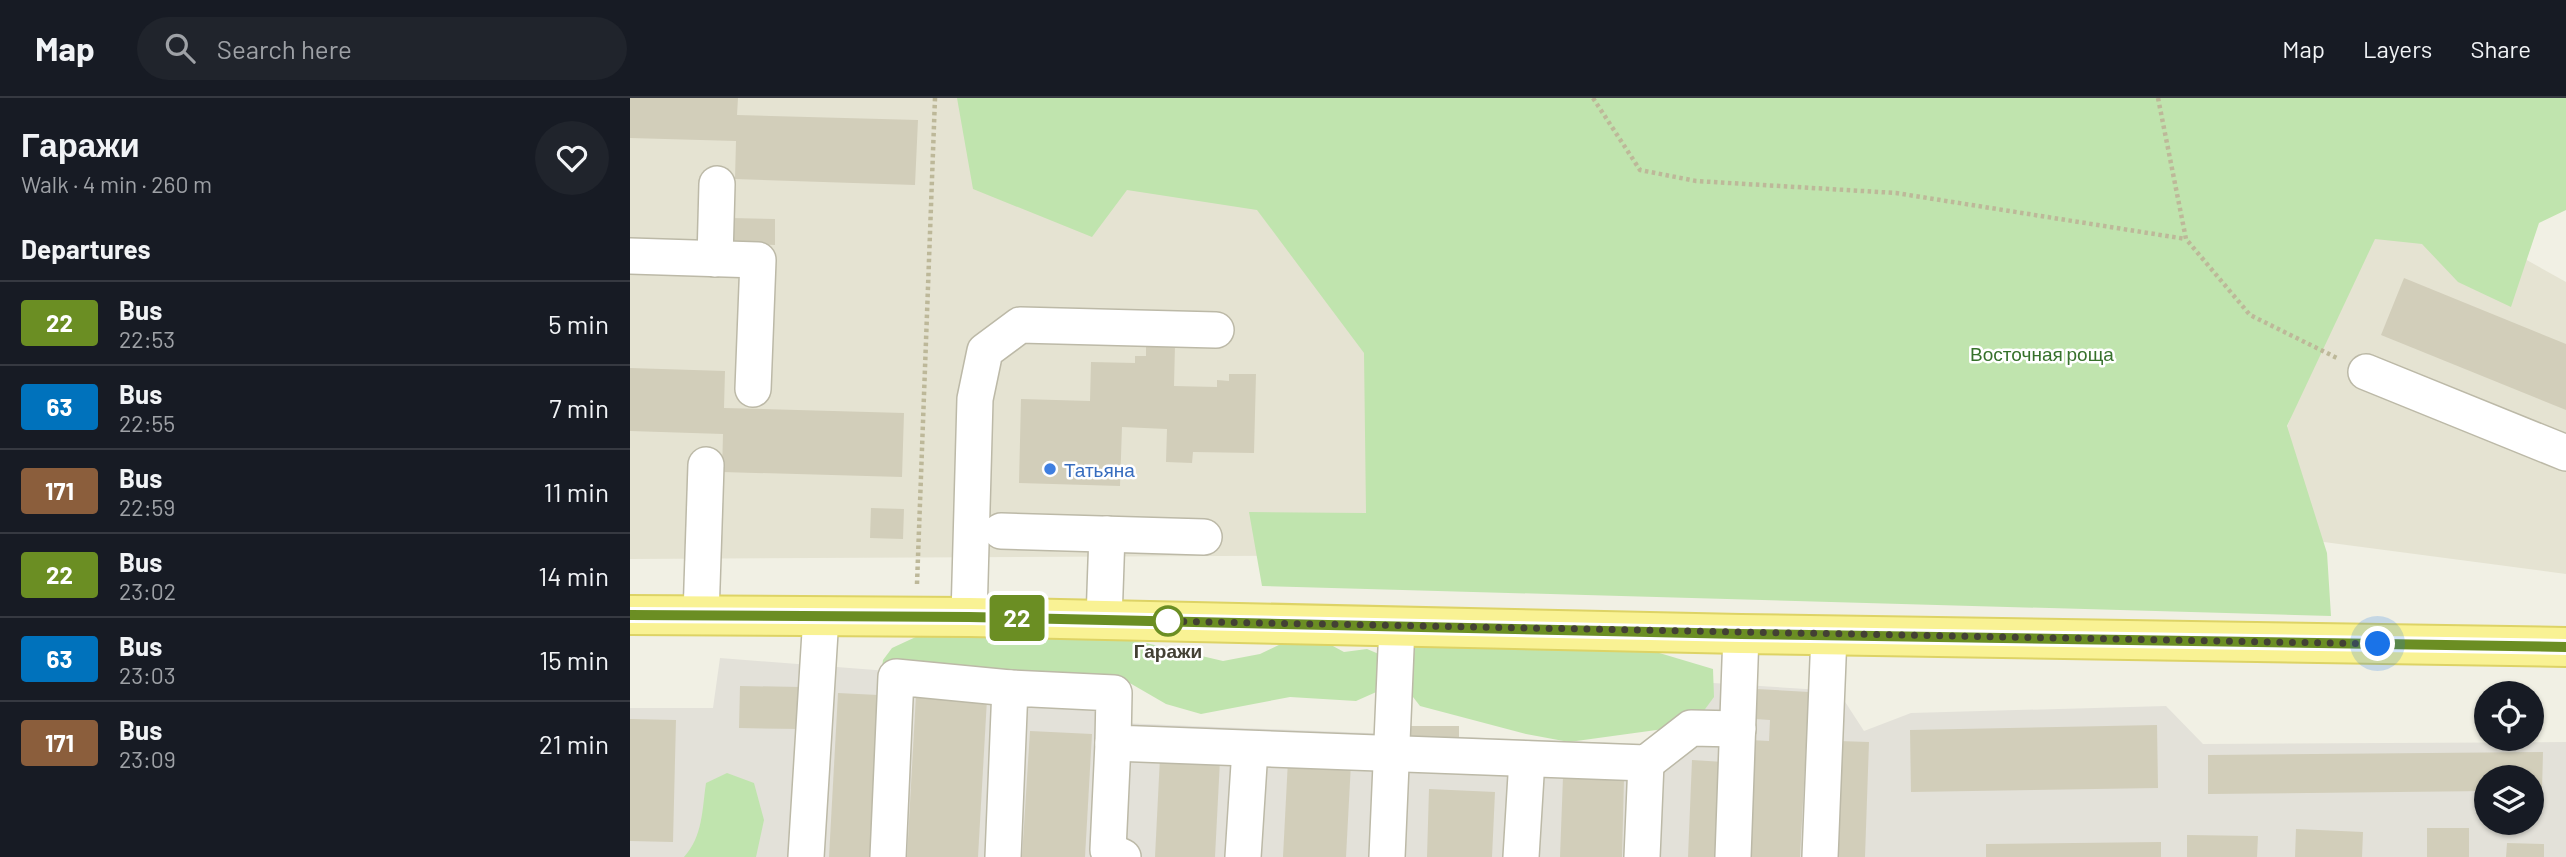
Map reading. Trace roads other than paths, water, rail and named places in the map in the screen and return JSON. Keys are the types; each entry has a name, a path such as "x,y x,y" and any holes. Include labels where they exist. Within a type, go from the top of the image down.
{"main road":[{"path":"630,615 969,617 1741,634 2566,647"}],"lane":[{"path":"715,259 717,184"},
{"path":"630,256 758,260 753,389"},
{"path":"969,617 975,399 985,351 1020,324 1216,330"},
{"path":"2366,372 2566,453"},
{"path":"701,616 706,465"},
{"path":"1001,531 1204,537"},
{"path":"1104,620 1107,534"},
{"path":"806,857 821,616"},
{"path":"1388,857 1397,626"},
{"path":"1733,857 1741,634"},
{"path":"1820,857 1829,635"},
{"path":"888,857 896,677 1010,688 1114,693 1108,850 1123,857"},
{"path":"1003,857 1010,688"},
{"path":"1113,743 1646,763 1691,728 1738,729"},
{"path":"1243,857 1250,749"},
{"path":"1521,857 1527,759"},
{"path":"1642,857 1646,763"}],"place":[{"name":"Татьяна","path":"1050,469"},
{"name":"Гаражи","path":"1168,621"}],"park label":[{"name":"Восточная роща","path":"2042,353"}]}
